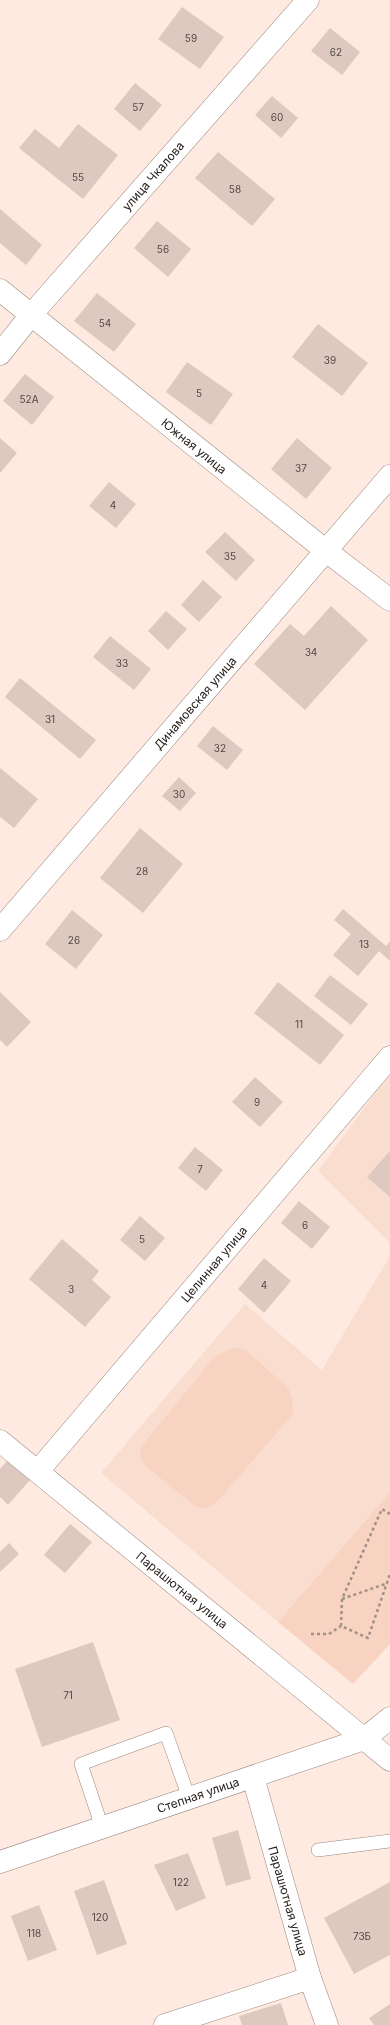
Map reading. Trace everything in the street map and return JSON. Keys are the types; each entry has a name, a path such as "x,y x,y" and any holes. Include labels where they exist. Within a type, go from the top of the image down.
{"street":[{"name":"улица Чкалова","path":"0,354 31,315 308,0"},
{"name":"Южная улица","path":"0,290 325,550 390,600"},
{"name":"Динамовская улица","path":"0,930 390,476"},
{"name":"Целинная улица","path":"38,1471 390,1057"},
{"name":"Парашютная улица","path":"0,1441 390,1760"},
{"name":"Степная улица","path":"0,1862 364,1739 390,1718"},
{"name":"Парашютная улица","path":"253,1777 310,1978 327,2025"},
{"path":"165,2025 310,1978"}],"lane":[{"path":"102,1828 81,1764 166,1733 190,1798"},
{"path":"318,1850 390,1841"}],"path":[{"path":"341,1626 342,1600 382,1509 390,1514"},
{"path":"341,1626 368,1638 389,1582 390,1574"},
{"path":"342,1600 389,1582"},
{"path":"311,1634 329,1634 341,1626"}],"shaded area":[{"path":"390,1076 390,1243 318,1171 377,1091"},
{"path":"390,1256 390,1492 278,1622 101,1473 245,1304 322,1370"},
{"path":"233,1348 246,1350 288,1388 292,1398 293,1414 216,1503 206,1508 195,1506 144,1465 140,1457 141,1447 214,1357"},
{"path":"390,1492 390,1644 353,1684 278,1622"}],"building":[{"path":"182,7 224,37 200,69 158,39"},
{"path":"330,28 360,52 342,75 311,51"},
{"path":"135,83 162,105 140,131 114,109"},
{"path":"272,96 298,118 281,138 255,115"},
{"path":"78,124 118,155 83,199 19,148 35,129 59,148"},
{"path":"218,152 275,199 252,226 195,178"},
{"path":"0,209 42,245 26,265 0,243"},
{"path":"157,221 191,249 168,277 134,248"},
{"path":"97,293 136,324 114,352 74,321"},
{"path":"318,324 368,363 342,396 292,357"},
{"path":"187,362 233,394 211,425 166,392"},
{"path":"25,374 54,397 32,425 3,401"},
{"path":"0,438 17,453 0,473"},
{"path":"297,438 332,468 306,499 271,469"},
{"path":"109,482 136,504 116,528 89,506"},
{"path":"225,532 255,560 236,581 205,552"},
{"path":"203,580 222,597 199,622 181,605"},
{"path":"331,606 368,640 305,710 254,664 290,624 304,636"},
{"path":"166,611 187,629 168,650 148,631"},
{"path":"110,636 151,669 134,690 93,657"},
{"path":"20,678 96,740 80,759 5,697"},
{"path":"213,726 243,750 227,770 197,746"},
{"path":"0,768 38,799 14,828 0,817"},
{"path":"179,777 196,793 180,811 162,796"},
{"path":"140,828 183,864 143,913 100,878"},
{"path":"343,909 386,946 390,941 390,961 379,951 358,976 333,955 351,934 334,920"},
{"path":"72,910 103,935 76,969 45,944"},
{"path":"330,975 368,1004 351,1025 314,996"},
{"path":"278,982 344,1035 320,1065 254,1013"},
{"path":"0,992 31,1022 7,1047 0,1040"},
{"path":"255,1077 283,1102 260,1127 232,1102"},
{"path":"195,1147 223,1170 206,1191 178,1168"},
{"path":"390,1151 390,1197 367,1177"},
{"path":"299,1201 330,1227 312,1249 281,1223"},
{"path":"140,1216 165,1238 145,1261 120,1240"},
{"path":"62,1239 99,1271 92,1280 111,1297 85,1327 29,1279"},
{"path":"264,1258 291,1281 264,1313 238,1289"},
{"path":"8,1460 30,1480 8,1505 0,1497 0,1469"},
{"path":"70,1524 92,1542 65,1573 44,1555"},
{"path":"9,1543 19,1554 0,1572 0,1552"},
{"path":"93,1642 120,1720 42,1747 15,1669"},
{"path":"238,1830 251,1879 226,1886 212,1838"},
{"path":"188,1853 206,1898 176,1911 154,1865"},
{"path":"104,1880 127,1944 97,1955 74,1891"},
{"path":"390,1882 390,1955 354,1974 324,1918"},
{"path":"39,1905 57,1950 28,1961 11,1916"},
{"path":"281,2003 288,2025 242,2025 239,2016"},
{"path":"390,2004 390,2025 374,2025 369,2018"}]}
